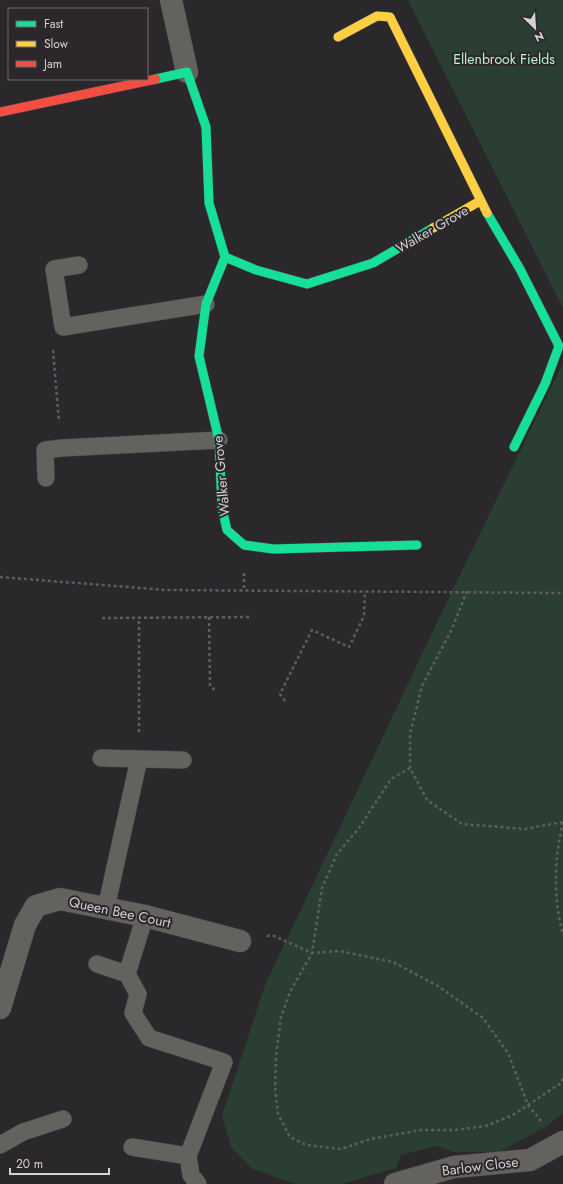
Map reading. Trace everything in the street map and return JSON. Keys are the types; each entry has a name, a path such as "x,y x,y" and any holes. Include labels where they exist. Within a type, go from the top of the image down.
{"street":[{"path":"171,0 187,72 206,127 209,203 225,257"},
{"name":"Walker Grove","path":"338,37 377,16 390,17 398,30 480,201 520,269 559,346 545,384 514,447"},
{"path":"0,112 187,72"},
{"name":"Walker Grove","path":"416,545 274,549 244,545 227,530 222,508 219,440 199,356 206,304 225,257 256,270 307,284 373,263 480,201"},
{"name":"Queen Bee Court","path":"0,1009 26,925 36,906 60,899 145,916 240,941"},
{"name":"Barlow Close","path":"395,1184 454,1167 530,1160 561,1144"}],"lane":[{"path":"79,265 54,269 63,327 206,304"},
{"path":"46,478 45,450 219,440"},
{"path":"100,758 183,760"},
{"path":"106,908 139,759"},
{"path":"127,974 145,916"},
{"path":"97,964 127,974 138,994 133,1013 149,1038 224,1062 188,1156 191,1175 198,1184"},
{"path":"0,1146 23,1132 63,1119"},
{"path":"132,1147 188,1156"}],"path":[{"path":"62,448 52,342 63,327"},
{"path":"0,577 166,590 365,590 563,594"},
{"path":"285,701 280,694 312,630 349,647 364,616 365,590"},
{"path":"467,592 452,629 422,686 410,734 410,768 427,800 462,824 525,829 563,822 558,850 555,888 563,936"},
{"path":"209,617 210,686 216,692"},
{"path":"102,618 252,617"},
{"path":"139,618 139,759"},
{"path":"410,768 391,779 359,828 337,854 322,888 312,953 290,992 281,1017 276,1056 275,1087 278,1114 290,1137 306,1145 341,1149 371,1139 402,1133 421,1130 455,1130 486,1126 513,1115 561,1083 563,1078"},
{"path":"240,941 272,935 312,953 339,951 393,962 438,986 483,1018 508,1053 528,1105 561,1144"}],"green space":[{"name":"Ellenbrook Fields","path":"408,0 563,0 563,308"},
{"path":"563,363 563,1113 546,1127 499,1152 453,1152 437,1146 401,1155 396,1168 342,1184 295,1184 253,1169 231,1147 222,1116 265,985 452,591"}],"traffic: fast":[{"path":"156,79 187,72 206,127 209,203 225,257 256,270 307,284 373,263 433,228"},
{"path":"487,213 520,269 559,346 545,384 514,447"},
{"path":"225,257 206,304 199,356 219,440 222,508 227,530 244,545 273,549 417,545"}],"traffic: slow":[{"path":"338,37 377,16 390,17 487,213"},
{"path":"433,228 480,201"}],"traffic: jam":[{"path":"0,112 156,79"}]}
